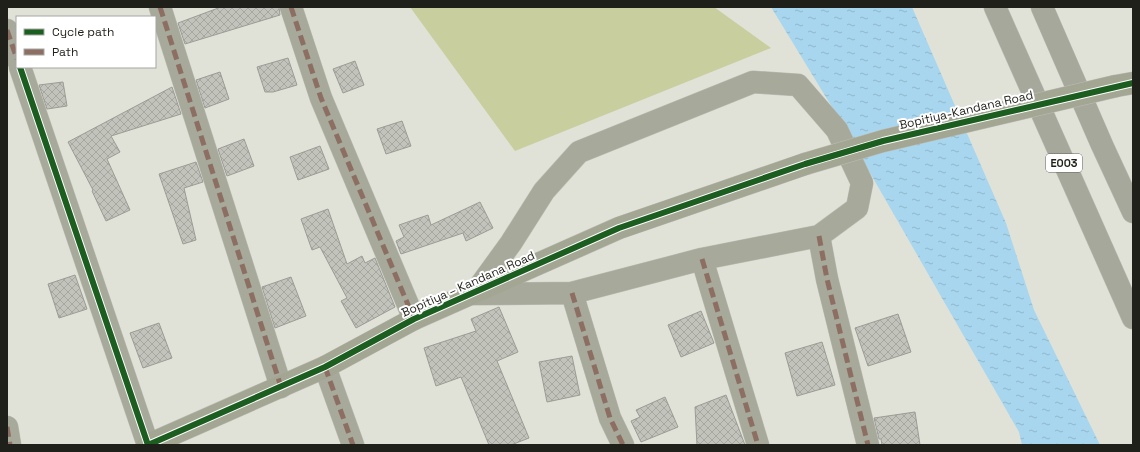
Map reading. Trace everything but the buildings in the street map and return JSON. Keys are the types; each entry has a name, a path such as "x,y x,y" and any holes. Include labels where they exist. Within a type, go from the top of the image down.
{"highway":[{"name":"E003","path":"995,7 1133,318"},
{"path":"1042,7 1133,212"}],"street":[{"path":"160,7 281,387"},
{"path":"291,7 321,98 414,320"},
{"path":"7,30 16,56"},
{"path":"20,68 148,445"},
{"path":"753,82 798,86 837,130 862,183 857,208 819,236 702,259 572,293 474,294 511,243 544,191 579,152 753,82"},
{"name":"Bopitiya-Kandana Road","path":"805,164 883,141 1124,85"},
{"name":"Bopitiya – Kandana Road","path":"148,445 325,367 414,320 619,228 805,164"},
{"path":"819,236 827,280 868,445"},
{"path":"702,259 758,445"},
{"path":"572,293 610,418 623,445"},
{"path":"325,367 353,445"},
{"path":"7,427 10,445"}],"green space":[{"path":"410,7 714,7 771,48 515,151"}],"water":[{"path":"771,7 912,7 1006,223 1034,310 1100,445 1022,445 1019,432 835,112"}],"marked path":[{"path":"160,7 281,387"},
{"path":"291,7 321,98 414,319"},
{"path":"7,30 16,56"},
{"path":"819,236 827,279 868,445"},
{"path":"702,259 758,445"},
{"path":"572,293 610,418 623,445"},
{"path":"325,367 353,445"},
{"path":"7,427 10,445"}],"cycle path":[{"path":"20,68 148,445"},
{"path":"148,445 325,367 414,319 619,228 805,164 883,141 1133,83"}]}
